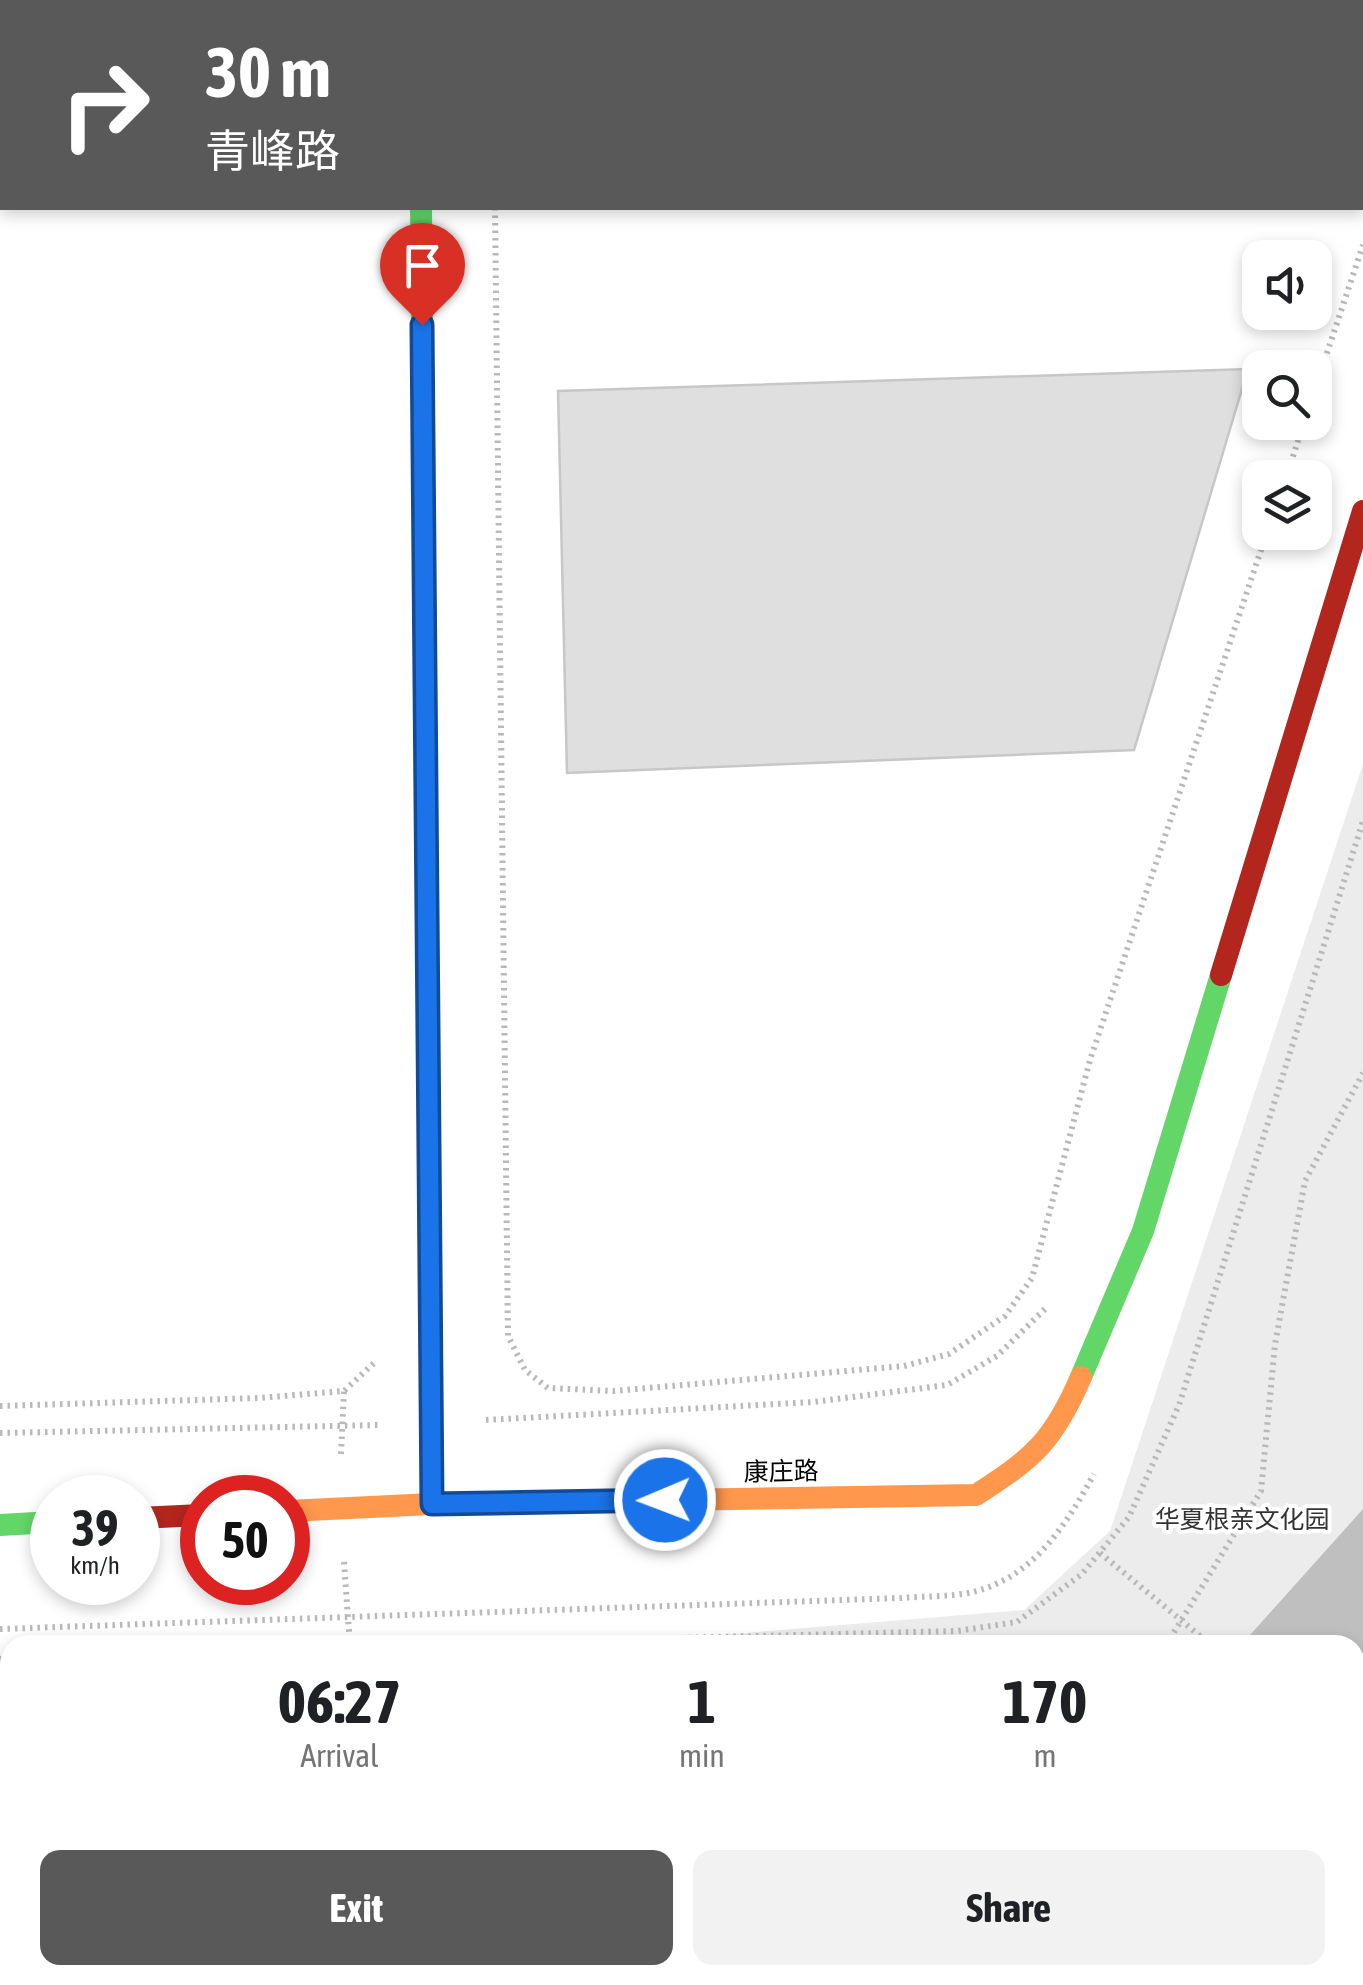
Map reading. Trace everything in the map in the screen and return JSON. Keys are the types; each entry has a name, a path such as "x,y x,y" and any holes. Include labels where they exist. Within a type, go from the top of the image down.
{"street":[{"path":"421,210 432,1504"},
{"name":"康庄路","path":"310,1510 432,1504 976,1495 1026,1464 1062,1422 1143,1231 1363,511"},
{"path":"0,1525 30,1523"}],"path":[{"path":"495,210 508,1336 525,1370 548,1388 613,1391 904,1366 948,1354 1005,1316 1032,1278 1090,1060 1261,550"},
{"path":"1328,350 1363,245"},
{"path":"1172,1635 1261,1491 1274,1344 1306,1181 1363,1073"},
{"path":"0,1433 431,1424 812,1402 947,1385 997,1356 1055,1298"},
{"path":"0,1406 258,1398 344,1391 384,1354"},
{"path":"1100,1553 1201,1635"}],"green space":[{"name":"华夏根亲文化园","path":"1363,764 1363,1635 720,1635 1024,1610 1110,1531"}],"shaded area":[{"path":"1363,1509 1363,1635 1250,1635"}],"building":[{"path":"1242,369 1242,389 1134,750 567,773 558,391"}],"traffic: fast":[{"path":"421,210 426,756"},
{"path":"1081,1377 1143,1231 1221,975"},
{"path":"0,1525 30,1523"}],"traffic: slow":[{"path":"430,1311 432,1504"},
{"path":"310,1510 432,1504 976,1495 1040,1446 1061,1417 1081,1377"}],"traffic: jam":[{"path":"1221,975 1363,511"},
{"path":"426,756 430,1311"},
{"path":"160,1517 180,1516"}],"route":[{"path":"422,325 432,1504 665,1500"}]}
